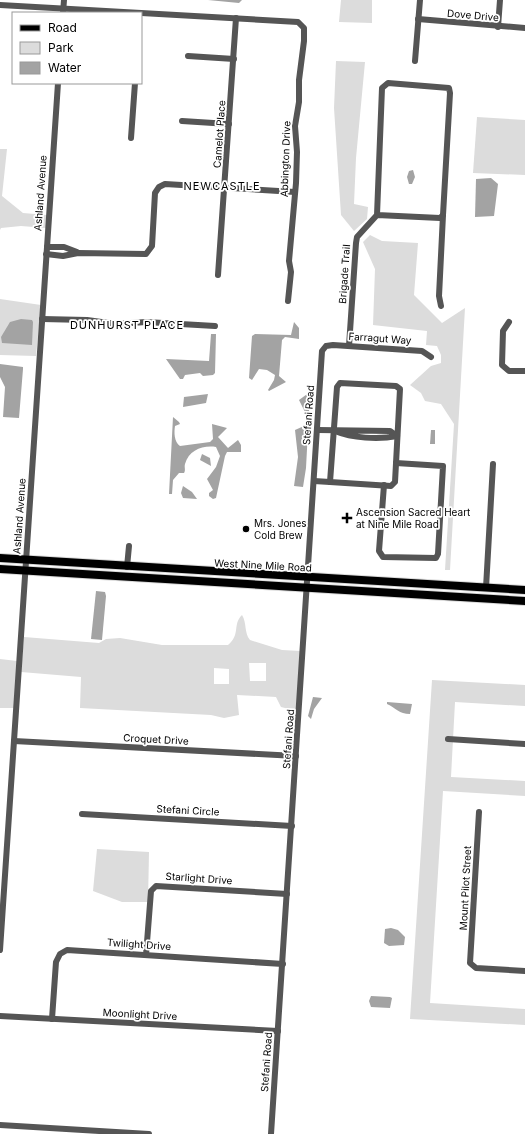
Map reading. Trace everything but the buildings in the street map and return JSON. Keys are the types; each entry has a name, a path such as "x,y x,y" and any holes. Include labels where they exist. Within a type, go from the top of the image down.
{"main road":[{"name":"West Nine Mile Road","path":"0,558 308,578 525,590"},
{"path":"0,564 20,565 26,560"},
{"path":"26,571 30,566 112,571 128,567"},
{"name":"West Nine Mile Road","path":"0,569 525,601"},
{"path":"207,582 216,578 297,583 306,581 308,578"},
{"path":"308,588 314,584 401,587 407,584"},
{"path":"494,599 498,595 525,596"}],"street":[{"path":"63,11 64,0"},
{"path":"415,62 420,0"},
{"path":"498,27 500,0"},
{"path":"0,6 63,11 139,12"},
{"path":"142,12 236,18"},
{"name":"Abbington Drive","path":"236,18 298,22 304,28 299,80 299,102 295,126 297,152 289,261 291,272 288,301"},
{"name":"Camelot Place","path":"218,275 236,18"},
{"name":"Dove Drive","path":"418,19 498,27 525,28"},
{"path":"188,56 234,59"},
{"path":"441,306 439,296 450,93 448,88 388,83 382,88 376,212 440,218 443,214"},
{"name":"Ashland Avenue","path":"0,950 1,910 26,571 58,84"},
{"path":"131,138 135,84"},
{"path":"182,121 229,124"},
{"path":"47,250 63,256 78,253 146,254 152,246 155,193 158,187 167,184 295,192"},
{"name":"Brigade Trail","path":"349,346 356,242 376,212"},
{"path":"42,319 86,320 116,324 146,322 215,326"},
{"path":"509,322 503,331 502,365 509,371 525,371"},
{"name":"Farragut Way","path":"326,346 422,351 431,357"},
{"name":"Stefani Road","path":"271,1134 308,588 322,351 326,346"},
{"path":"314,481 391,486 395,482 400,389 396,386 340,383 337,387 335,431 330,482"},
{"path":"318,430 335,431 346,435 389,438 397,436"},
{"path":"384,485 379,551 383,557 436,558 438,554 443,466 396,463"},
{"path":"486,588 493,464"},
{"path":"128,567 129,546"},
{"path":"448,739 525,744"},
{"name":"Croquet Drive","path":"14,741 296,756"},
{"name":"Mount Pilot Street","path":"479,812 470,959 472,966 476,968 525,971"},
{"name":"Stefani Circle","path":"82,814 292,826"},
{"name":"Starlight Drive","path":"146,955 151,891 156,886 287,894"},
{"name":"Twilight Drive","path":"52,1019 56,962 63,952 71,950 283,964"},
{"name":"Moonlight Drive","path":"0,1016 278,1031"},
{"path":"0,1125 149,1134"}],"green space":[{"path":"341,0 372,0 372,23 339,22"},
{"path":"336,61 365,62 356,158 354,204 368,207 367,219 354,231 341,215 334,108"},
{"path":"477,117 525,120 525,175 473,173"},
{"path":"0,149 7,149 2,196 23,213 47,215 46,228 21,226 1,228 0,230"},
{"path":"370,235 382,241 418,243 414,295 442,323 465,308 450,570 445,570 454,424 441,404 425,401 421,393 410,385 431,366 441,363 441,355 437,346 426,345 427,331 373,325 375,269 363,242"},
{"path":"0,299 41,305 36,356 0,355"},
{"path":"242,615 250,640 282,650 301,651 297,711 281,707 276,697 237,695 239,715 224,718 211,715 80,708 81,677 21,672 24,637 99,643 106,639 120,638 162,645 228,645 236,633 237,622","holes":["249,663 266,663 266,681 250,681","214,668 229,669 229,684 214,684"]},
{"path":"0,659 17,661 14,708 0,708"},
{"path":"432,680 525,685 525,706 455,702 451,777 525,781 525,796 443,791 430,1003 525,1009 525,1025 410,1019"},
{"path":"97,849 149,852 148,902 122,902 93,891"}],"water":[{"path":"208,0 242,0 239,3"},
{"path":"413,170 415,177 412,184 409,184 407,177 409,171"},
{"path":"491,178 498,184 494,216 475,217 476,179"},
{"path":"21,319 32,320 33,322 32,345 2,343 1,337 10,322"},
{"path":"294,322 299,328 299,339 285,337 282,340 279,376 286,382 269,391 268,390 274,380 275,375 267,370 259,369 252,380 249,378 252,336 255,334 291,335"},
{"path":"211,334 216,334 215,373 213,375 203,376 200,373 185,375 183,379 180,379 166,359 209,361"},
{"path":"0,364 23,367 19,418 3,417 5,387 0,377"},
{"path":"310,392 306,468 303,487 294,486 298,457 295,430 307,423 305,412 299,400"},
{"path":"208,394 206,403 183,407 184,397"},
{"path":"173,417 180,424 175,426 175,437 180,446 210,442 213,439 212,424 227,428 218,437 228,448 238,440 241,445 241,452 227,452 225,456 216,498 213,499 209,496 209,493 213,490 207,479 216,467 220,456 216,447 202,448 190,455 185,464 184,473 179,473 173,480 172,494 169,494"},
{"path":"431,430 435,430 435,444 430,444"},
{"path":"202,454 210,458 211,466 200,460"},
{"path":"183,486 192,492 197,499 183,498 181,493"},
{"path":"96,591 105,592 106,596 102,640 91,639"},
{"path":"313,697 322,698 314,709 311,719 308,716"},
{"path":"387,702 412,704 410,714 400,712 387,704"},
{"path":"391,928 398,930 405,937 404,945 389,946 384,943 385,929"},
{"path":"371,996 392,998 390,1008 371,1007 369,1001"}],"place":[{"name":"Ascension Sacred Heart at Nine Mile Road","path":"347,518"},
{"name":"Mrs. Jones Cold Brew","path":"246,529"}],"district":[{"name":"NEWCASTLE","path":"222,186"},
{"name":"DUNHURST PLACE","path":"127,325"}]}
